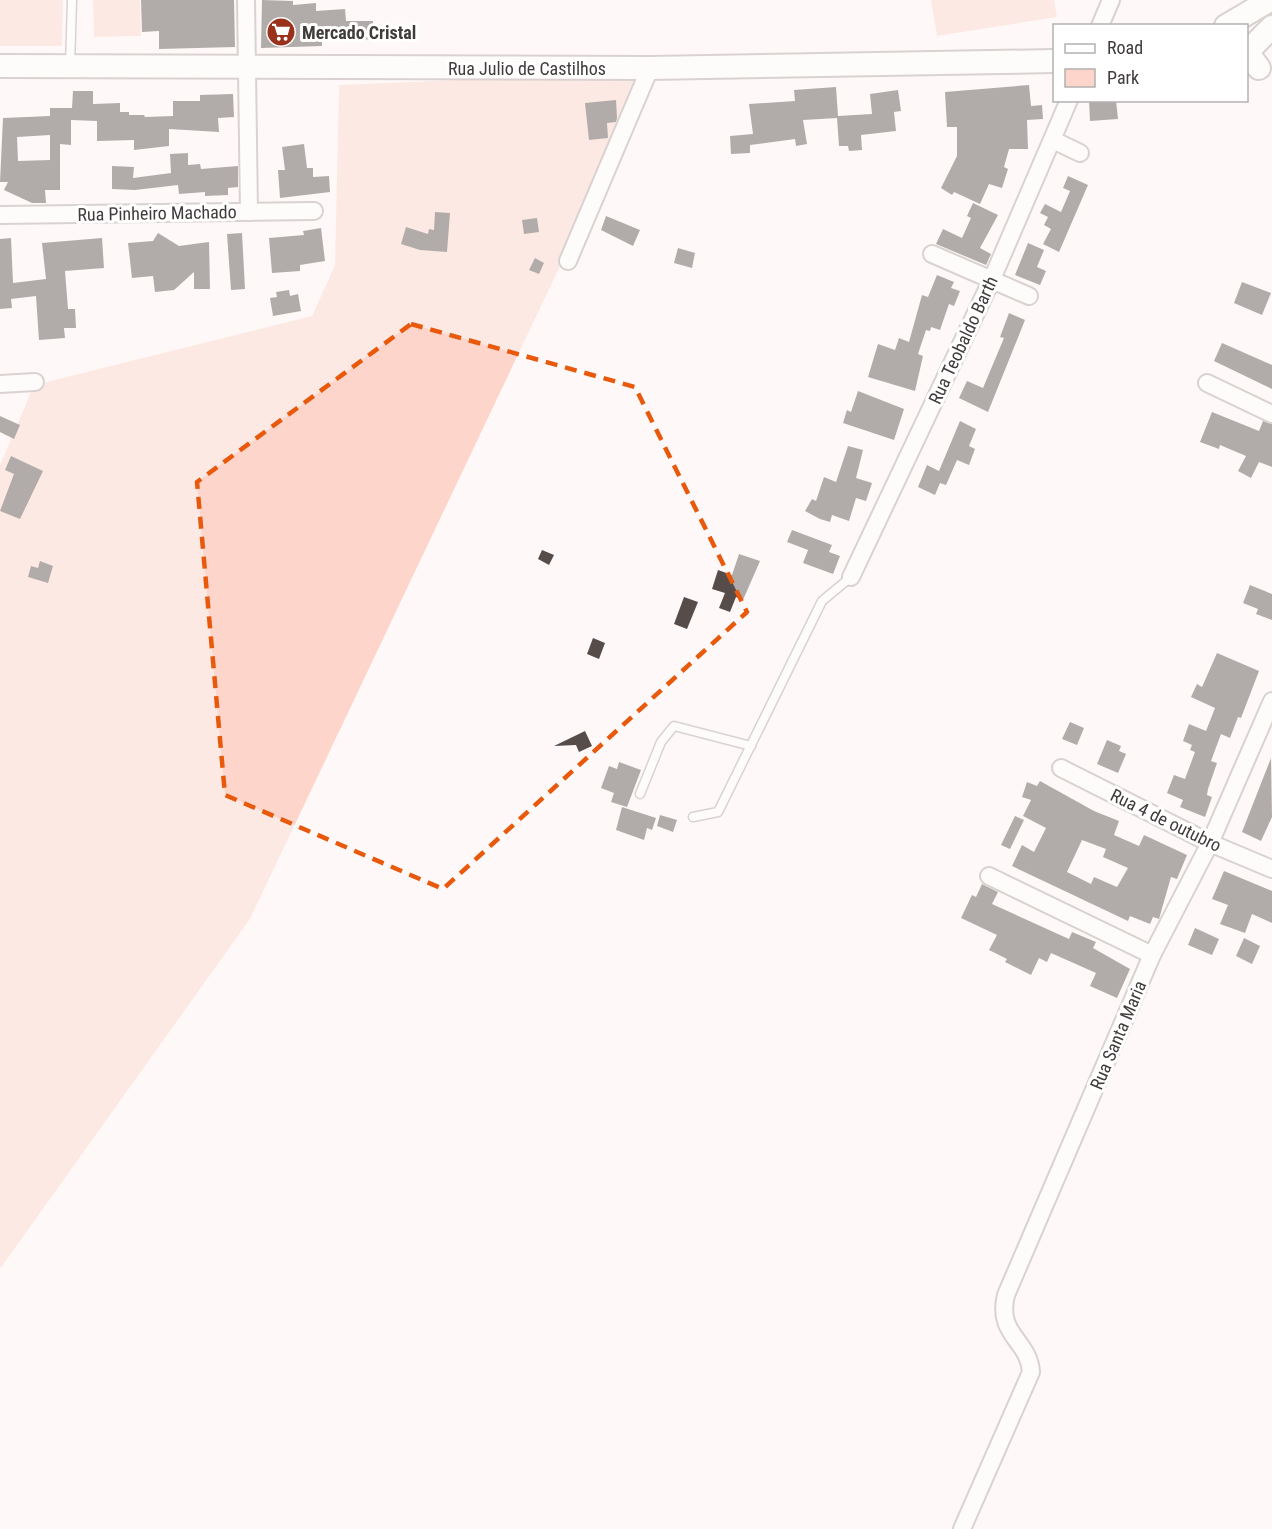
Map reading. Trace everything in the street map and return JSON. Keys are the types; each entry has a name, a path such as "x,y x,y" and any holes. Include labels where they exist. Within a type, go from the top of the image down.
{"main road":[{"path":"1242,20 1270,0"},
{"path":"1253,55 1272,27"},
{"name":"Rua Julio de Castilhos","path":"0,66 650,68 1053,61"}],"street":[{"path":"246,0 249,212"},
{"path":"1101,24 1111,0"},
{"path":"568,261 650,68"},
{"name":"Rua Teobaldo Barth","path":"851,577 992,279 1068,102"},
{"path":"1053,140 1080,153"},
{"name":"Rua Pinheiro Machado","path":"0,215 314,211"},
{"path":"932,254 1029,296"},
{"path":"0,384 35,382"},
{"path":"1208,383 1272,414"},
{"name":"Rua Santa Maria","path":"962,1529 1031,1372 1030,1362 1007,1328 1002,1311 1005,1295 1152,955 1210,843 1272,701"},
{"name":"Rua 4 de outubro","path":"1061,768 1210,843 1272,869"},
{"path":"989,876 1152,955"}],"lane":[{"path":"70,66 72,0"},
{"path":"693,817 718,812 822,602 851,577"},
{"path":"640,794 661,742 674,726 751,746"}],"highlighted area":[{"path":"411,324 635,387 747,612 443,889 225,795 197,482"}],"green space":[{"path":"0,0 63,0 62,46 0,46"},
{"path":"93,0 140,0 141,36 94,37"},
{"path":"931,0 1054,0 1057,17 937,36"},
{"path":"642,72 561,264 250,919 0,1269 0,465 34,385 312,316 335,265 339,85"}],"building":[{"path":"141,0 234,0 235,47 159,49 159,31 142,32"},
{"path":"262,0 293,1 293,5 316,3 316,11 345,9 346,21 373,21 373,27 399,27 399,39 322,40 322,46 261,48"},
{"path":"1029,85 1031,106 1042,105 1043,119 1027,120 1028,149 1009,149 1004,167 1008,169 1002,188 989,184 980,204 954,192 952,195 941,188 957,156 957,127 947,127 945,92"},
{"path":"836,87 838,116 872,114 870,94 898,90 901,111 894,112 896,131 861,135 862,150 849,151 848,146 839,146 837,118 803,120 807,144 796,146 795,139 750,145 750,153 731,154 730,136 753,134 749,104 795,101 794,90"},
{"path":"73,91 93,91 93,104 120,103 120,112 145,117 173,116 173,101 200,101 200,95 233,94 234,117 218,118 219,132 169,129 169,146 134,150 134,140 97,141 97,121 71,120 71,145 60,144 60,190 45,190 46,203 32,203 4,190 8,182 0,182 3,118 50,116 50,108 72,108","holes":["50,135 50,160 18,161 17,137"]},
{"path":"616,100 617,118 616,122 607,123 608,138 589,140 585,103"},
{"path":"1089,102 1116,102 1118,119 1090,121"},
{"path":"304,144 307,168 313,168 313,177 329,176 330,192 280,198 278,170 285,170 282,147"},
{"path":"188,153 188,165 200,164 201,169 238,166 238,187 228,188 228,195 205,196 205,192 179,194 178,185 135,190 112,189 112,166 134,167 133,178 171,173 170,154"},
{"path":"1068,176 1088,185 1059,252 1043,244 1051,229 1044,225 1048,217 1040,213 1045,204 1061,212 1070,191 1063,188"},
{"path":"973,203 998,215 980,248 991,254 986,265 936,244 943,229 962,238 971,218 967,216"},
{"path":"435,212 450,213 447,252 420,250 401,244 406,227 428,234 429,229 434,230"},
{"path":"606,216 640,230 633,246 601,230"},
{"path":"537,218 539,232 524,234 522,220"},
{"path":"321,228 325,261 300,265 300,271 272,273 269,238 304,235 303,231"},
{"path":"158,233 179,246 209,242 210,289 194,289 194,272 174,290 155,292 153,276 132,278 128,243 153,241"},
{"path":"242,233 245,289 231,290 227,234"},
{"path":"11,238 13,283 46,279 42,243 102,238 104,268 65,271 68,309 75,309 76,328 64,328 65,338 39,340 36,296 11,299 12,308 0,309 0,239"},
{"path":"1028,243 1044,250 1037,267 1046,271 1040,285 1015,275"},
{"path":"678,248 695,253 692,268 674,263"},
{"path":"535,258 544,263 539,274 529,270"},
{"path":"937,275 954,282 951,288 960,291 954,306 949,304 940,330 931,327 930,331 926,330 918,354 923,356 915,391 868,377 878,344 895,350 899,338 909,342 922,295 928,297"},
{"path":"1242,282 1271,293 1262,315 1234,303"},
{"path":"289,290 290,296 298,294 301,311 273,316 270,298 277,297 276,292"},
{"path":"1009,313 1025,320 988,412 959,398 967,381 983,388 1004,338 1000,337"},
{"path":"1222,343 1272,365 1272,389 1214,361"},
{"path":"858,391 904,409 894,440 843,423 847,410 851,412"},
{"path":"1212,412 1259,431 1263,421 1272,424 1272,467 1259,462 1251,478 1238,471 1246,456 1220,445 1219,449 1200,442"},
{"path":"0,416 20,425 14,439 0,432"},
{"path":"960,421 976,429 969,446 975,449 969,465 957,460 946,485 940,483 935,495 918,487 927,465 939,471"},
{"path":"848,446 863,450 856,478 872,483 866,501 856,498 849,521 832,515 830,522 820,519 805,511 812,499 816,501 824,477 836,482"},
{"path":"11,456 43,471 20,519 0,511 14,474 5,470"},
{"path":"792,530 832,545 829,552 840,556 833,574 803,563 808,550 787,542"},
{"path":"542,550 554,555 549,565 538,559"},
{"path":"739,554 760,561 743,600 736,597 730,612 719,608 725,593 712,589 718,570 732,575"},
{"path":"40,561 53,566 48,583 28,577 31,566 38,568"},
{"path":"1250,585 1272,594 1272,620 1256,614 1258,609 1243,603"},
{"path":"684,597 698,602 687,629 674,624"},
{"path":"593,638 605,643 599,659 587,654"},
{"path":"1217,653 1259,671 1241,718 1238,717 1230,738 1221,734 1211,761 1217,763 1208,789 1207,795 1212,797 1205,817 1180,807 1183,800 1167,793 1174,775 1185,779 1195,752 1190,750 1192,745 1183,741 1189,724 1206,731 1215,708 1191,697 1197,684 1202,687"},
{"path":"1070,722 1084,728 1077,745 1062,739"},
{"path":"585,731 592,746 579,752 576,745 554,746"},
{"path":"1107,740 1121,746 1119,751 1126,754 1118,773 1097,764"},
{"path":"1271,758 1272,817 1261,841 1242,832"},
{"path":"619,762 641,770 627,807 611,802 614,793 601,788 609,766 617,769"},
{"path":"1040,781 1094,811 1119,821 1114,835 1139,846 1144,835 1187,855 1177,879 1171,877 1159,919 1153,917 1150,924 1130,916 1128,921 1012,866 1022,845 1034,852 1046,828 1023,816 1031,800 1022,797 1027,782 1037,786","holes":["1082,840 1106,849 1103,857 1128,868 1117,887 1094,877 1091,884 1067,872"]},
{"path":"622,807 656,818 652,830 647,828 644,840 616,830"},
{"path":"660,815 677,820 673,832 657,826"},
{"path":"1015,816 1024,820 1010,849 1001,845"},
{"path":"1224,871 1272,891 1272,923 1252,914 1245,933 1220,924 1228,905 1212,899"},
{"path":"982,884 998,892 992,904 1069,939 1072,932 1096,942 1093,948 1130,969 1117,998 1090,986 1096,973 1051,953 1047,962 1039,958 1031,975 1005,962 1007,959 989,950 997,935 961,918 972,895 976,897"},
{"path":"1195,928 1219,939 1212,955 1188,945"},
{"path":"1244,938 1260,946 1252,964 1236,956"}],"place":[{"name":"Mercado Cristal","path":"281,32"}]}
